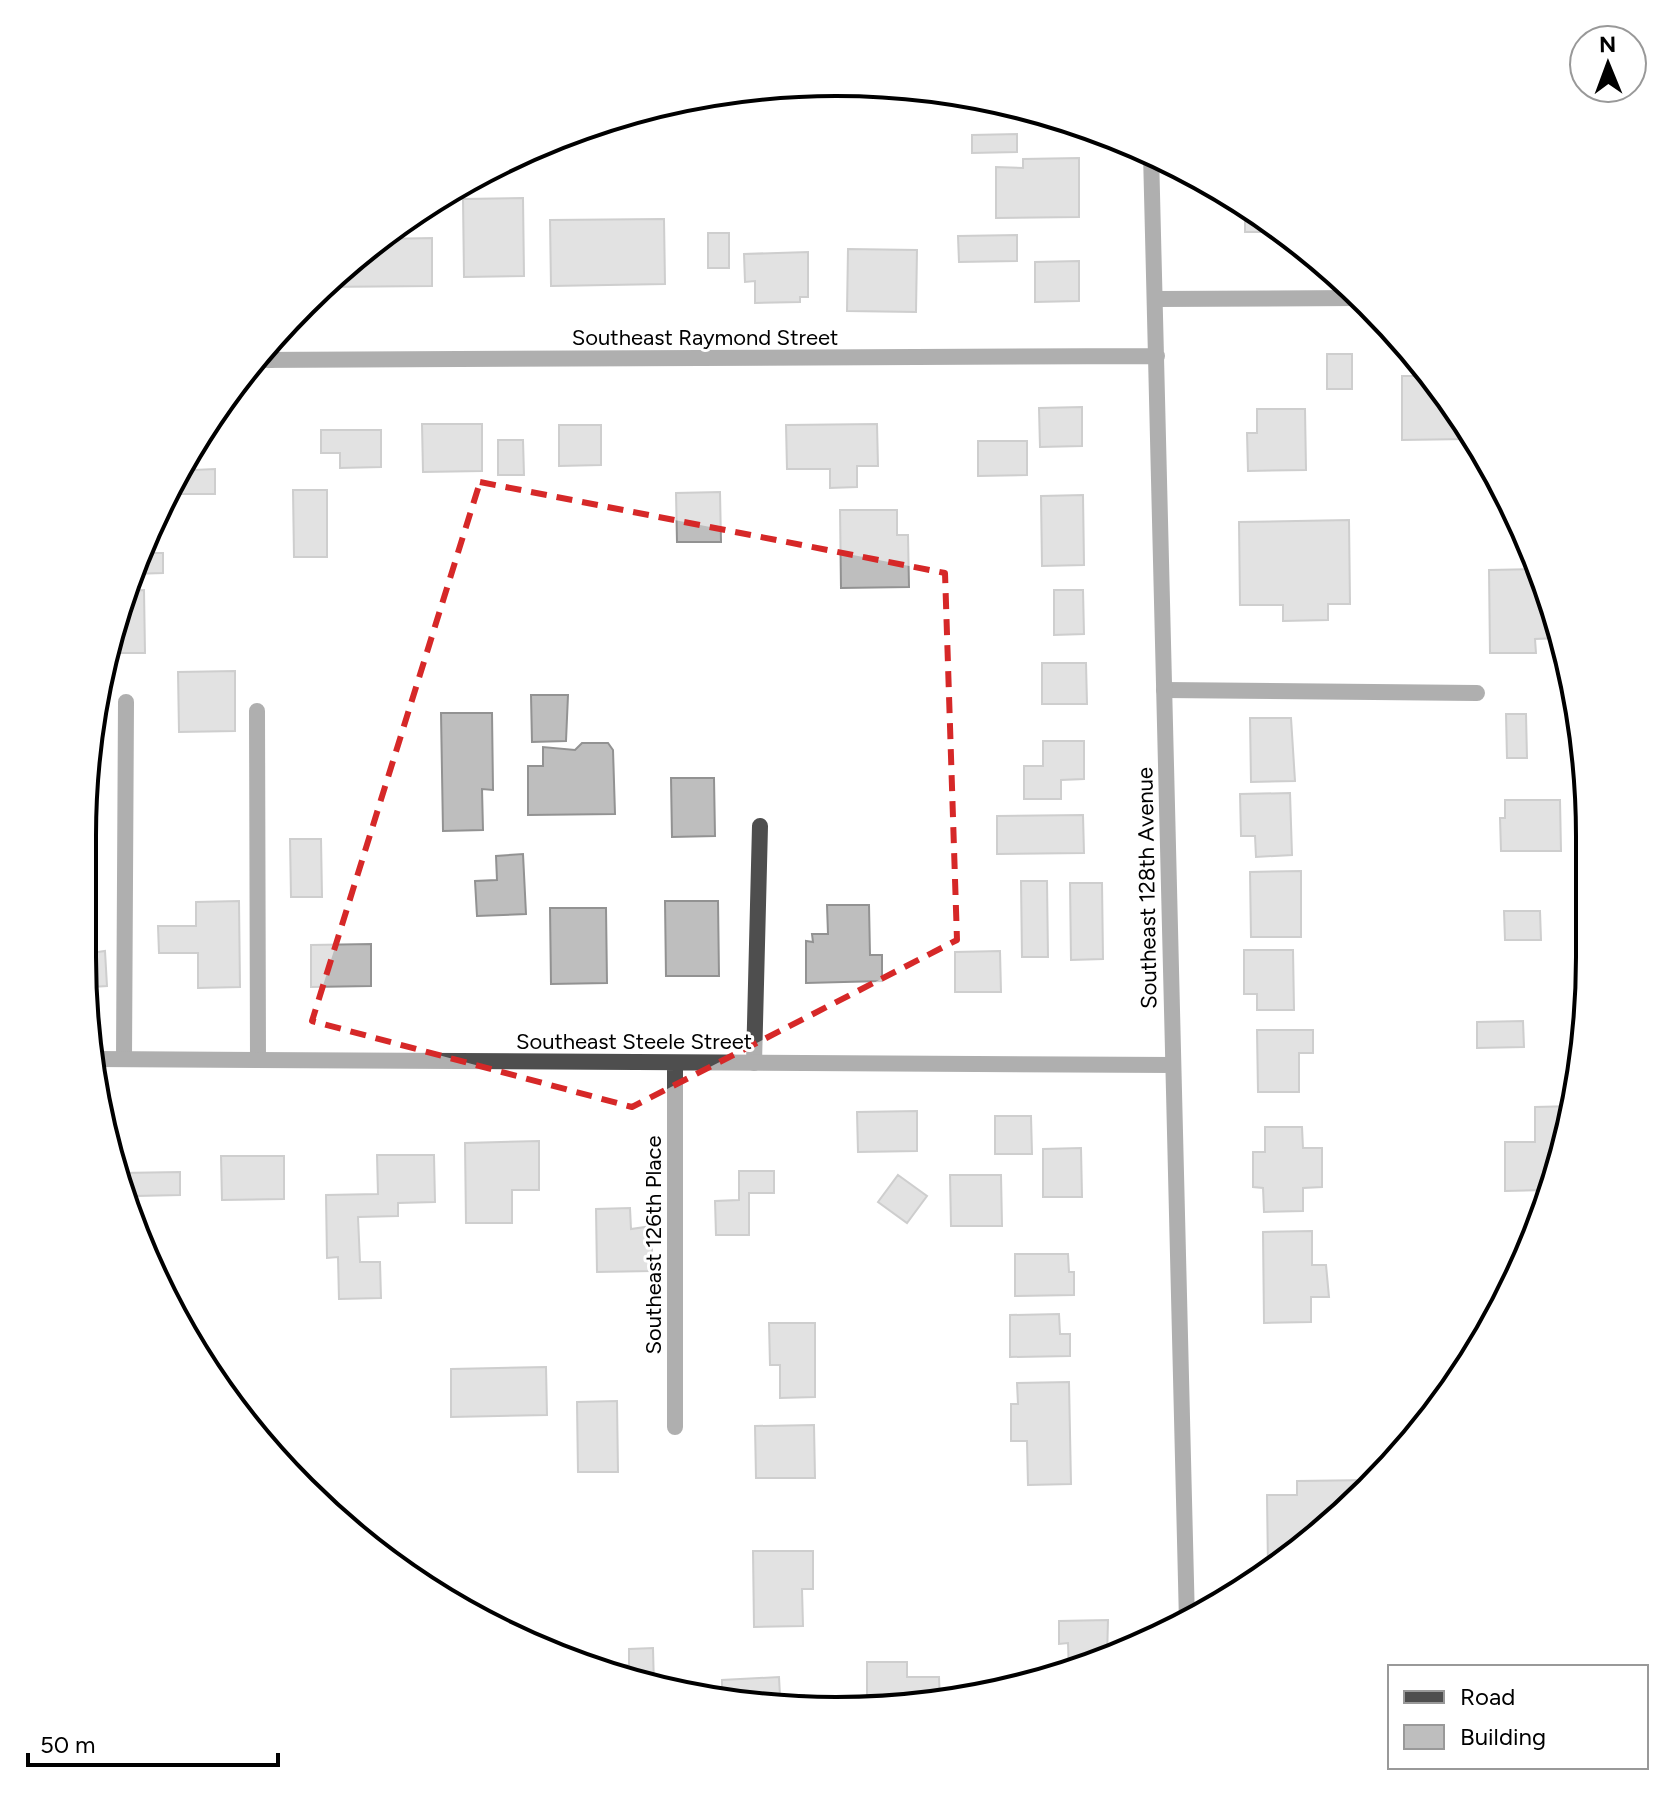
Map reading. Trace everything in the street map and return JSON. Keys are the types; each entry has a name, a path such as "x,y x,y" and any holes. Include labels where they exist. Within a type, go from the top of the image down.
{"street":[{"name":"Southeast 128th Avenue","path":"1151,167 1187,1608"},
{"path":"1156,299 1343,298"},
{"name":"Southeast Raymond Street","path":"271,360 1157,356"},
{"path":"1164,690 1477,693"},
{"path":"124,1059 126,702"},
{"path":"257,711 258,1060"},
{"path":"754,1063 760,826"},
{"name":"Southeast Steele Street","path":"103,1059 1173,1065"},
{"name":"Southeast 126th Place","path":"675,1063 675,1427"}],"highlighted area":[{"path":"480,482 945,573 957,940 632,1107 312,1021"}],"building":[{"path":"1017,134 1017,152 972,153 972,135"},
{"path":"1079,158 1079,217 996,218 996,167 1023,168 1023,159"},
{"path":"523,198 524,276 464,277 463,199"},
{"path":"664,219 665,284 551,286 550,220"},
{"path":"1245,220 1262,232 1245,232"},
{"path":"708,233 729,233 729,268 708,268"},
{"path":"1017,235 1017,261 959,262 958,236"},
{"path":"432,238 432,286 341,287 386,249 400,239"},
{"path":"848,249 917,250 916,312 847,311"},
{"path":"808,252 808,297 800,297 800,302 755,303 755,281 745,282 744,254"},
{"path":"1079,261 1079,301 1035,302 1035,262"},
{"path":"1327,354 1352,354 1352,389 1327,389"},
{"path":"1402,376 1415,376 1460,439 1402,440"},
{"path":"1082,407 1082,446 1040,447 1039,408"},
{"path":"1257,409 1305,409 1306,470 1248,471 1247,433 1257,433"},
{"path":"422,424 482,424 482,471 423,472"},
{"path":"877,424 878,466 857,466 857,487 830,488 830,469 787,469 786,425"},
{"path":"559,425 601,425 601,465 559,466"},
{"path":"321,430 381,430 381,467 340,468 340,453 321,453"},
{"path":"498,440 523,440 524,475 498,475"},
{"path":"978,441 1027,441 1027,475 978,476"},
{"path":"194,468 215,469 215,494 180,494"},
{"path":"293,490 327,490 327,557 294,557"},
{"path":"720,492 721,542 677,542 676,493"},
{"path":"1083,495 1084,565 1042,566 1041,496"},
{"path":"840,510 897,510 897,535 908,535 909,587 841,588"},
{"path":"1349,520 1350,604 1328,604 1328,620 1283,621 1283,605 1240,605 1239,522"},
{"path":"153,551 163,553 163,573 144,574"},
{"path":"1526,569 1549,638 1535,639 1536,653 1490,653 1489,570"},
{"path":"138,590 144,590 145,653 119,653 121,644"},
{"path":"1054,590 1083,590 1084,634 1054,635"},
{"path":"1042,663 1086,663 1087,704 1042,704"},
{"path":"235,671 235,731 179,732 178,672"},
{"path":"531,695 568,695 566,741 532,742"},
{"path":"441,713 492,713 493,790 482,789 483,830 443,831"},
{"path":"1506,714 1526,714 1527,758 1507,758"},
{"path":"1250,718 1291,718 1295,781 1251,782"},
{"path":"1043,741 1084,741 1084,779 1061,780 1061,799 1024,799 1024,766 1043,766"},
{"path":"582,743 608,743 613,750 615,814 528,815 528,766 543,766 543,747 575,750"},
{"path":"671,778 714,778 715,836 672,837"},
{"path":"1290,793 1292,855 1256,857 1255,836 1241,836 1240,794"},
{"path":"1505,800 1560,800 1561,851 1501,851 1500,818 1505,818"},
{"path":"1083,815 1084,853 997,854 997,816"},
{"path":"290,839 321,839 322,897 291,897"},
{"path":"523,854 526,914 477,916 475,881 497,880 496,856"},
{"path":"1301,871 1301,937 1251,937 1250,872"},
{"path":"1021,881 1047,881 1048,957 1022,957"},
{"path":"1070,883 1102,883 1103,959 1071,960"},
{"path":"239,901 240,987 198,988 198,953 159,953 158,926 196,926 196,902"},
{"path":"665,901 718,901 719,976 666,976"},
{"path":"827,905 869,905 870,955 882,955 882,981 806,983 806,941 813,942 812,934 828,934"},
{"path":"550,908 606,908 607,983 551,984"},
{"path":"1504,911 1540,911 1541,940 1505,940"},
{"path":"371,944 371,986 311,987 311,945"},
{"path":"1244,950 1293,950 1294,1010 1257,1010 1257,994 1244,994"},
{"path":"105,951 107,986 97,987 96,952"},
{"path":"1000,951 1001,992 955,992 955,952"},
{"path":"1523,1021 1524,1047 1477,1048 1477,1022"},
{"path":"1257,1030 1313,1030 1313,1053 1299,1053 1299,1092 1258,1092"},
{"path":"1561,1106 1538,1190 1505,1191 1505,1142 1535,1142 1535,1107"},
{"path":"917,1111 917,1151 858,1152 857,1112"},
{"path":"995,1116 1031,1116 1032,1154 995,1154"},
{"path":"1265,1127 1302,1127 1303,1148 1322,1148 1322,1187 1303,1188 1303,1211 1264,1212 1263,1188 1253,1187 1253,1152 1265,1152"},
{"path":"539,1141 539,1190 512,1190 512,1223 466,1223 465,1143"},
{"path":"1081,1148 1082,1197 1043,1197 1043,1149"},
{"path":"377,1155 434,1155 435,1202 398,1203 398,1216 358,1217 360,1262 380,1262 381,1298 339,1299 338,1257 327,1258 326,1195 378,1194"},
{"path":"221,1156 284,1156 284,1199 222,1200"},
{"path":"739,1171 774,1171 774,1193 749,1193 749,1235 716,1235 715,1201 739,1200"},
{"path":"180,1172 180,1195 136,1198 128,1173"},
{"path":"898,1175 927,1196 907,1223 878,1202"},
{"path":"950,1175 1001,1175 1002,1226 951,1226"},
{"path":"630,1208 631,1229 652,1226 652,1271 597,1272 596,1209"},
{"path":"1312,1231 1312,1265 1326,1265 1329,1297 1311,1297 1311,1322 1264,1323 1263,1232"},
{"path":"1015,1254 1068,1254 1069,1272 1074,1272 1074,1295 1015,1296"},
{"path":"1059,1314 1060,1334 1070,1334 1070,1356 1010,1357 1010,1315"},
{"path":"769,1323 815,1323 815,1397 780,1398 780,1365 770,1365"},
{"path":"546,1367 547,1415 451,1417 451,1369"},
{"path":"1069,1382 1071,1484 1028,1485 1027,1441 1011,1441 1011,1404 1018,1404 1017,1383"},
{"path":"617,1401 618,1472 578,1472 577,1402"},
{"path":"814,1425 815,1478 756,1478 755,1426"},
{"path":"1359,1480 1324,1513 1268,1557 1267,1495 1297,1495 1297,1481"},
{"path":"753,1551 813,1551 813,1589 802,1589 803,1626 754,1627"},
{"path":"1108,1620 1107,1645 1069,1660 1068,1643 1059,1644 1059,1621"},
{"path":"653,1648 654,1674 622,1665 629,1665 629,1649"},
{"path":"867,1662 907,1662 907,1677 939,1677 939,1690 867,1696"},
{"path":"779,1677 780,1694 722,1688 722,1680"}]}
